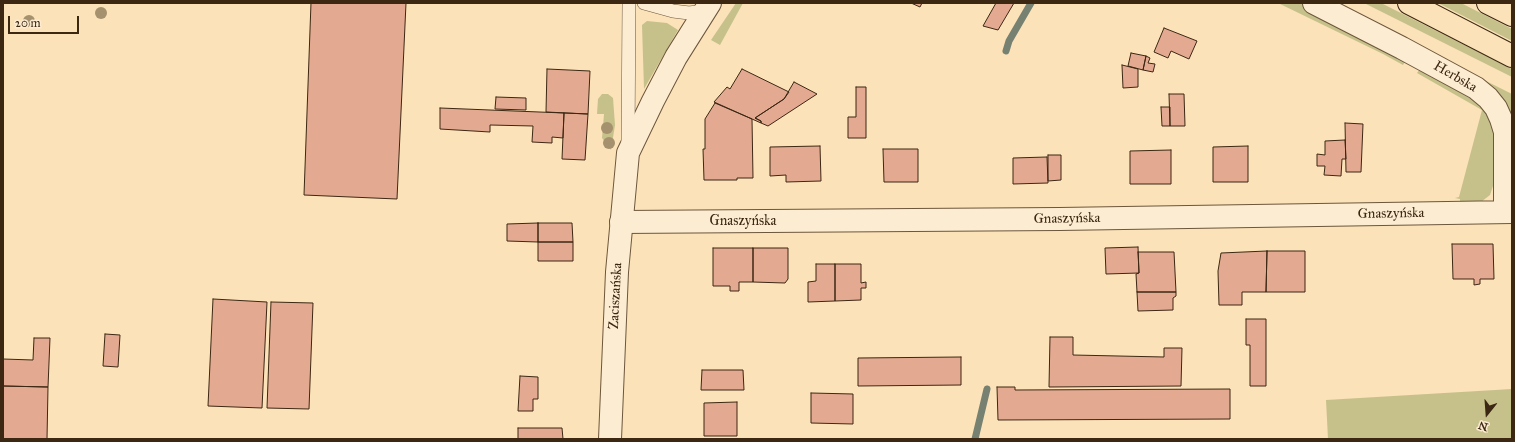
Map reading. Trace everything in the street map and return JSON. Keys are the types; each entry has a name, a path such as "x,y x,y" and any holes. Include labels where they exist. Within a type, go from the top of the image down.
{"main road":[{"path":"1409,3 1512,56"},
{"path":"1488,3 1512,15"}],"street":[{"name":"Herbska","path":"1314,3 1409,51 1476,88 1488,98 1498,114 1505,132 1509,212"},
{"name":"Zaciszańska","path":"610,439 617,272 628,153 676,57 707,7"},
{"name":"Gnaszyńska","path":"621,222 1059,219 1509,212"}],"lane":[{"name":"Zaciszańska","path":"628,3 628,153"},
{"path":"644,3 673,11 689,13 707,7"}],"shaded area":[{"path":"736,3 743,3 720,45 711,40"},
{"path":"1278,3 1301,3 1408,57 1403,65"},
{"path":"1364,3 1381,3 1512,69 1512,77"},
{"path":"1438,3 1461,3 1512,29 1512,41"},
{"path":"647,21 667,23 678,30 644,89 642,25"},
{"path":"1423,65 1482,105 1494,129 1493,186 1490,195 1481,202 1460,203 1460,199 1455,198 1459,197 1482,110 1417,73"},
{"path":"1482,79 1512,94 1512,124 1482,81"},
{"path":"602,94 608,94 613,98 615,125 611,150 602,138 604,114 597,114 598,99"},
{"path":"1512,389 1512,439 1328,439 1326,400"}],"building":[{"path":"311,3 406,3 397,199 304,195"},
{"path":"911,3 922,3 920,7"},
{"path":"996,3 1014,3 998,30 983,26"},
{"path":"1164,28 1197,41 1189,59 1171,51 1168,58 1154,52"},
{"path":"1131,53 1146,56 1143,70 1128,66"},
{"path":"1146,56 1150,58 1148,63 1155,64 1153,72 1143,70"},
{"path":"1122,65 1138,69 1138,87 1123,88"},
{"path":"547,69 590,71 588,114 546,112"},
{"path":"742,69 789,92 784,99 755,118 761,121 761,123 714,102 727,87 730,89"},
{"path":"794,82 817,94 768,126 755,118 784,99"},
{"path":"856,87 866,87 866,138 848,138 848,117 856,117"},
{"path":"1169,94 1184,94 1185,126 1170,126"},
{"path":"496,97 526,98 526,110 495,109"},
{"path":"715,103 752,119 753,178 737,178 737,180 704,180 703,149 705,149 705,119"},
{"path":"1161,107 1170,107 1170,126 1162,126"},
{"path":"440,108 564,113 563,138 552,137 552,143 532,142 533,126 490,125 490,132 440,129"},
{"path":"564,113 588,114 585,160 562,159"},
{"path":"1345,123 1363,124 1361,172 1346,172"},
{"path":"1345,140 1346,159 1342,159 1341,176 1324,175 1325,166 1317,166 1317,154 1325,155 1325,141"},
{"path":"820,146 821,181 786,182 786,175 770,176 770,147"},
{"path":"1248,146 1248,182 1213,182 1213,147"},
{"path":"883,149 918,149 918,182 884,182"},
{"path":"1171,150 1171,184 1130,184 1130,151"},
{"path":"1048,155 1061,155 1061,180 1048,181"},
{"path":"1047,157 1048,183 1013,184 1013,158"},
{"path":"538,223 538,242 507,241 507,224"},
{"path":"538,223 572,223 573,242 538,242"},
{"path":"538,242 573,242 573,261 538,261"},
{"path":"1452,244 1493,244 1494,279 1480,279 1480,284 1474,285 1474,279 1453,279"},
{"path":"1138,247 1139,273 1106,274 1105,248"},
{"path":"713,248 753,248 753,282 739,282 739,291 730,291 730,286 713,286"},
{"path":"753,248 788,248 788,279 785,283 753,282"},
{"path":"1267,251 1305,251 1305,292 1266,292"},
{"path":"1267,251 1266,292 1242,292 1242,305 1219,305 1218,271 1221,253"},
{"path":"1138,252 1174,252 1176,292 1137,292 1136,274 1139,273"},
{"path":"816,264 835,264 835,301 808,302 808,282 816,281"},
{"path":"835,264 861,264 861,283 866,282 866,288 861,288 861,300 835,301"},
{"path":"1137,292 1176,292 1176,296 1173,298 1173,310 1138,311"},
{"path":"213,299 267,302 262,408 208,406"},
{"path":"271,302 313,303 309,409 267,408"},
{"path":"1246,319 1266,319 1266,386 1250,386 1250,345 1246,345"},
{"path":"105,334 120,335 118,367 103,366"},
{"path":"1050,337 1073,337 1073,355 1164,357 1164,348 1182,348 1181,386 1049,387"},
{"path":"34,338 50,338 48,387 3,386 3,359 33,360"},
{"path":"961,357 961,385 858,386 858,358"},
{"path":"702,370 743,370 744,390 701,390"},
{"path":"520,376 538,377 538,399 533,399 533,411 518,411"},
{"path":"3,386 48,387 47,439 3,439"},
{"path":"997,387 1015,387 1015,390 1230,389 1230,419 998,420"},
{"path":"811,393 853,394 853,424 811,423"},
{"path":"737,402 737,436 704,436 704,403"},
{"path":"518,428 562,428 563,439 518,439"}],"waterway":[{"path":"1006,51 1009,41 1031,3"},
{"path":"975,439 987,389"}]}
